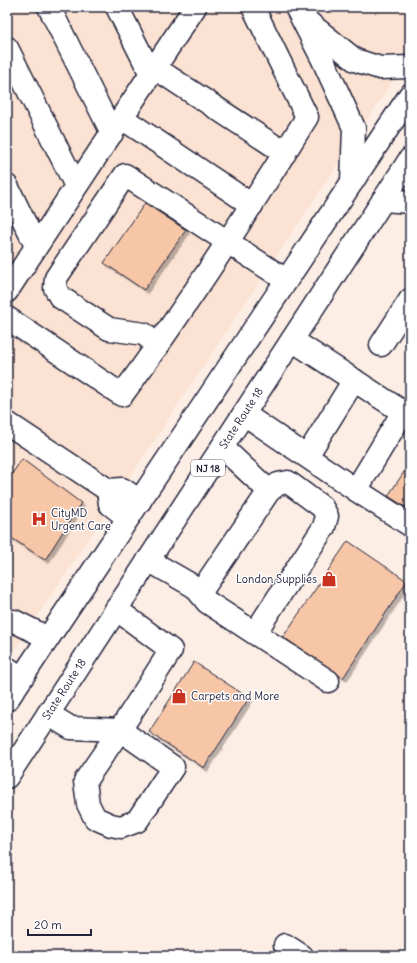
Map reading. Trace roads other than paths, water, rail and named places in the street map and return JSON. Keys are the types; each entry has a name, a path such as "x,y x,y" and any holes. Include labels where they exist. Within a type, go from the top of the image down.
{"main road":[{"path":"49,7 117,125 252,205"},
{"path":"117,7 153,71 285,153"},
{"path":"7,318 122,395 158,346 229,242 307,117 253,7"},
{"path":"296,7 311,26 355,60 380,68 410,67"},
{"path":"296,7 322,58 354,128 352,182"},
{"path":"7,291 153,71 191,9"},
{"path":"7,48 76,186"},
{"path":"7,700 14,673 48,638 410,95"},
{"name":"State Route 18","path":"7,777 410,159"},
{"path":"158,346 144,334 109,329 60,297 56,288 56,278 125,175 286,280"},
{"path":"7,186 36,246"},
{"path":"383,200 410,202"},
{"path":"381,345 410,300"},
{"path":"292,340 406,413 356,490"},
{"path":"307,456 354,380"},
{"path":"244,414 410,525"},
{"path":"7,423 108,490 122,489 134,509"},
{"path":"222,447 270,490"},
{"path":"200,593 270,490 278,484 288,482 322,506 327,516 324,527 255,633"},
{"path":"148,560 195,587 207,602 328,681"},
{"path":"48,714 71,728 120,730 171,650 116,609"},
{"path":"7,623 14,621 48,638"}],"place":[{"name":"CityMD Urgent Care","path":"39,519"},
{"name":"London Supplies","path":"329,579"},
{"name":"Carpets and More","path":"179,696"}]}
